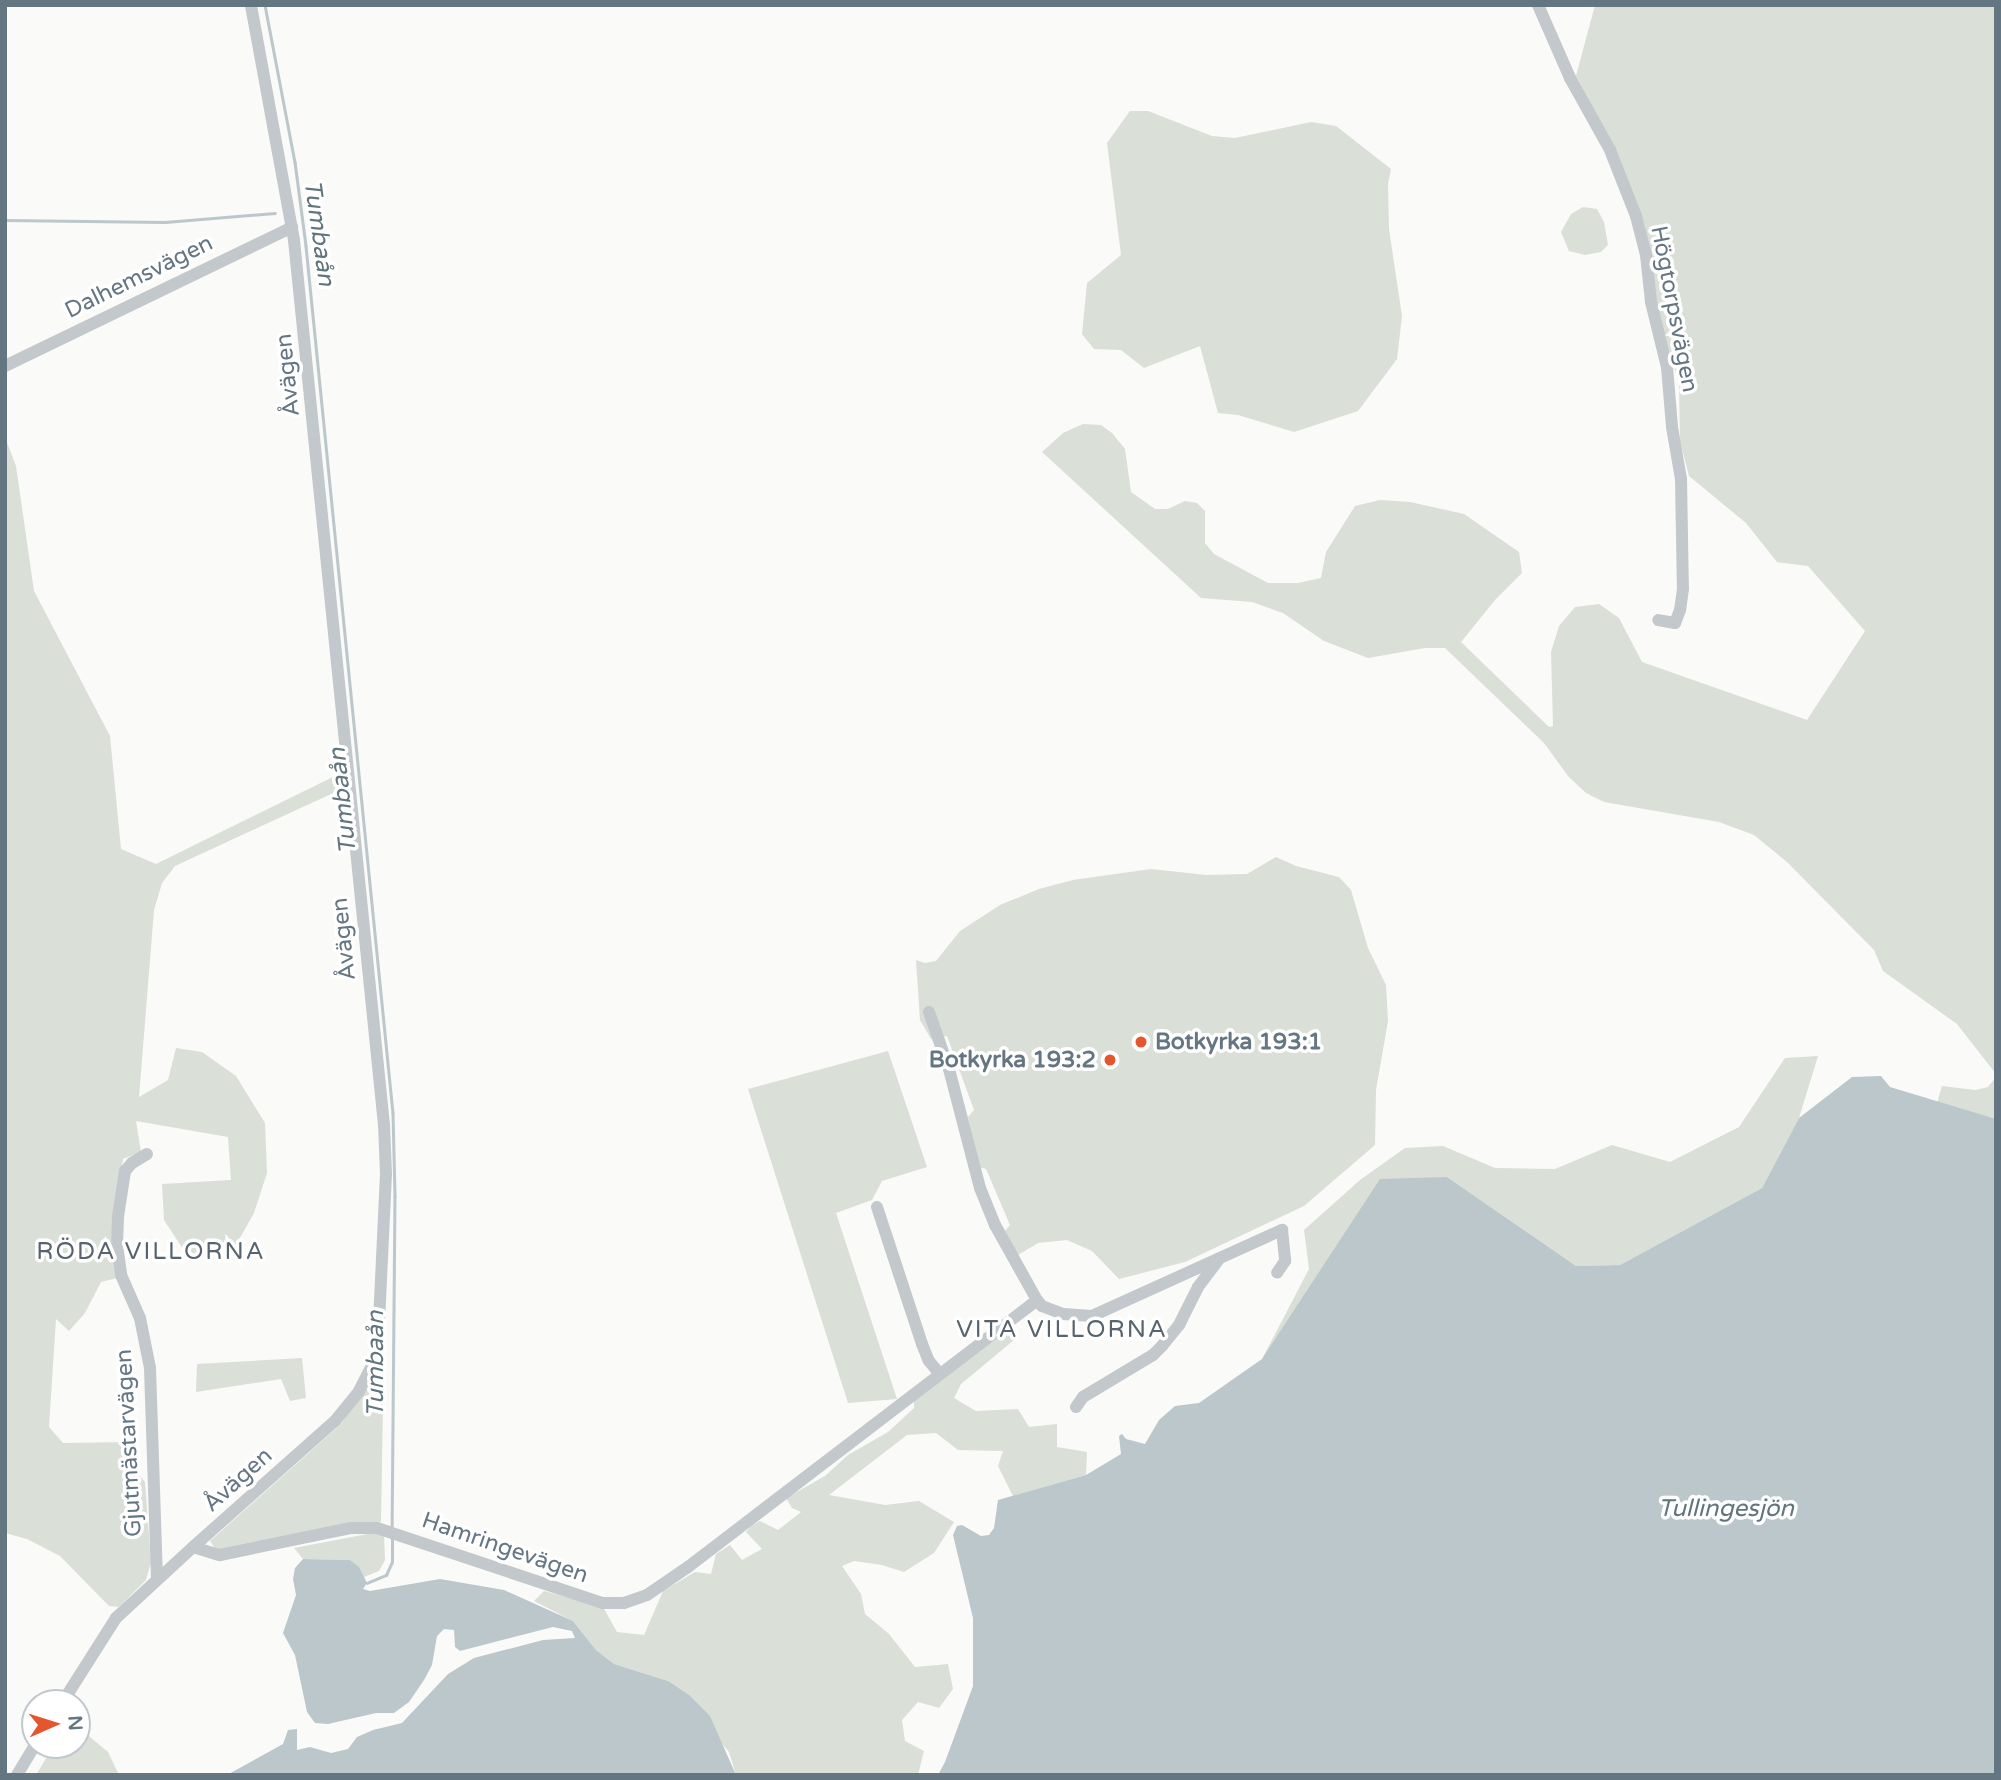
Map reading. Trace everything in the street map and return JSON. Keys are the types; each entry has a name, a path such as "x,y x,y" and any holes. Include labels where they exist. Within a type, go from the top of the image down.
{"street":[{"name":"Åvägen","path":"193,1547 335,1421 359,1391 372,1366 378,1343 386,1174 384,1125 292,227 251,5"},
{"name":"Högtorpsvägen","path":"1538,5 1570,78 1610,150 1636,216 1646,255 1651,302 1667,367 1675,453 1681,480 1684,589 1675,623 1658,620"},
{"name":"Dalhemsvägen","path":"5,366 292,227"},
{"path":"929,1012 949,1069 980,1188 995,1225 1037,1300 1051,1311 1092,1316 1282,1230 1285,1261 1277,1273"},
{"name":"Gjutmästarvägen","path":"147,1154 125,1171 117,1245 121,1275 140,1318 150,1368 157,1578"},
{"path":"877,1207 922,1344 929,1362 940,1374"},
{"path":"1076,1407 1083,1397 1153,1355 1163,1346 1179,1325 1198,1287 1220,1258"},
{"name":"Hamringevägen","path":"193,1547 220,1555 350,1528 377,1528 603,1603 624,1604 647,1595 688,1567 1037,1300"},
{"path":"71,1689 116,1618 193,1547"},
{"path":"16,1775 26,1759"}],"shaded area":[{"path":"1595,5 1996,5 1996,1074 1957,1024 1883,971 1874,950 1787,862 1754,835 1719,822 1604,802 1586,793 1568,776 1544,743 1445,648 1425,648 1368,658 1324,641 1283,613 1252,602 1201,598 1042,452 1063,433 1083,424 1101,425 1112,433 1125,449 1131,492 1155,509 1168,509 1185,501 1197,503 1205,511 1205,543 1214,554 1268,583 1298,583 1321,578 1326,552 1355,506 1380,500 1410,502 1464,514 1519,552 1522,573 1495,600 1461,642 1549,727 1553,726 1551,652 1559,626 1575,607 1599,604 1619,618 1642,662 1807,720 1865,631 1808,566 1777,562 1746,523 1689,476 1680,441 1679,383 1656,309 1614,148 1576,76"},
{"path":"1130,111 1148,111 1212,136 1235,138 1311,122 1336,126 1391,169 1388,184 1389,229 1402,316 1397,359 1358,411 1294,432 1238,415 1218,413 1200,346 1144,368 1121,350 1094,349 1082,334 1087,283 1121,255 1107,143"},
{"path":"1583,207 1597,209 1604,222 1608,245 1601,252 1585,255 1569,251 1561,232 1571,214"},
{"path":"5,437 16,466 34,591 110,736 121,849 156,864 341,773 344,788 175,866 162,883 154,910 139,1097 168,1080 176,1048 202,1052 236,1076 265,1123 267,1173 254,1213 236,1245 202,1257 183,1249 164,1220 162,1184 231,1180 228,1137 136,1121 141,1152 123,1159 114,1214 117,1278 101,1282 85,1313 69,1331 56,1319 49,1427 63,1443 134,1442 135,1470 145,1482 151,1562 146,1580 119,1607 109,1606 60,1556 27,1539 5,1533"},
{"path":"1276,857 1296,866 1339,877 1351,890 1368,948 1386,985 1388,1021 1376,1090 1375,1145 1304,1206 1185,1262 1119,1279 1092,1251 1067,1240 1038,1243 1018,1255 1005,1231 1010,1225 986,1169 979,1167 968,1117 974,1110 947,1036 931,1039 920,1020 916,960 925,963 936,961 960,931 1000,905 1039,889 1073,880 1151,869 1206,875 1247,874"},
{"path":"888,1051 927,1167 882,1181 872,1200 836,1213 897,1399 848,1403 748,1089"},
{"path":"1818,1056 1799,1118 1762,1188 1620,1265 1576,1266 1447,1177 1262,1359 1309,1269 1304,1230 1360,1180 1405,1148 1443,1146 1495,1168 1555,1169 1612,1145 1670,1162 1739,1127 1785,1058"},
{"path":"1996,1077 1996,1119 1937,1103 1942,1086 1975,1090 1988,1087"},
{"path":"1004,1331 1014,1340 961,1384 954,1398 976,1411 1018,1409 1029,1427 1057,1424 1057,1447 1087,1452 1086,1475 1013,1496 998,1466 1003,1451 958,1450 936,1433 907,1435 829,1495 885,1505 919,1501 954,1522 934,1553 904,1572 882,1565 854,1561 842,1566 861,1594 865,1614 889,1634 915,1667 948,1664 953,1689 939,1708 918,1702 902,1720 905,1741 924,1751 918,1775 736,1775 729,1752 668,1681 614,1664 596,1650 573,1621 534,1601 544,1591 603,1607 617,1632 644,1635 663,1591 695,1572 711,1574 716,1554 730,1545 742,1560 762,1549 746,1532 751,1526 760,1521 778,1530 801,1512 792,1508 786,1498 825,1476 848,1455 888,1432 914,1408 914,1400"},
{"path":"384,1340 381,1522 347,1523 217,1552 210,1541 341,1424 377,1371"},
{"path":"302,1358 306,1398 290,1401 281,1379 196,1392 197,1364"},
{"path":"373,1533 384,1535 385,1560 379,1571 364,1577 350,1560 303,1559 294,1548"},
{"path":"91,1738 108,1752 119,1775 36,1775 46,1759 91,1759"}],"water":[{"name":"Tullingesjön","path":"1881,1076 1890,1087 1996,1119 1996,1775 938,1775 973,1686 973,1618 953,1535 957,1526 962,1525 981,1536 989,1535 994,1528 998,1500 1086,1475 1121,1454 1119,1436 1122,1434 1126,1439 1145,1444 1159,1420 1175,1406 1199,1403 1262,1359 1380,1179 1447,1177 1576,1266 1620,1265 1762,1188 1799,1118 1852,1077"},
{"path":"303,1559 350,1560 359,1567 367,1583 363,1589 370,1591 440,1579 504,1590 573,1621 596,1650 614,1664 668,1681 689,1695 710,1716 736,1775 227,1775 283,1744 288,1730 297,1729 297,1750 310,1747 331,1753 348,1749 357,1737 402,1723 448,1674 474,1658 543,1640 575,1638 572,1631 553,1627 460,1651 455,1647 454,1630 444,1629 437,1636 432,1665 424,1680 409,1702 394,1713 376,1713 328,1724 315,1723 307,1712 295,1655 283,1633 296,1595 293,1579 295,1568"}],"waterway":[{"name":"Tumbaån","path":"265,5 295,162 306,246 393,1113 395,1196 392,1527"},
{"path":"5,220 165,222 275,213"},
{"name":"Tumbaån","path":"367,1583 386,1575 392,1562 392,1537"}],"place":[{"name":"Botkyrka 193:1","path":"1141,1042"},
{"name":"Botkyrka 193:2","path":"1110,1060"}],"district":[{"name":"RÖDA VILLORNA","path":"151,1252"},
{"name":"VITA VILLORNA","path":"1062,1330"}]}
